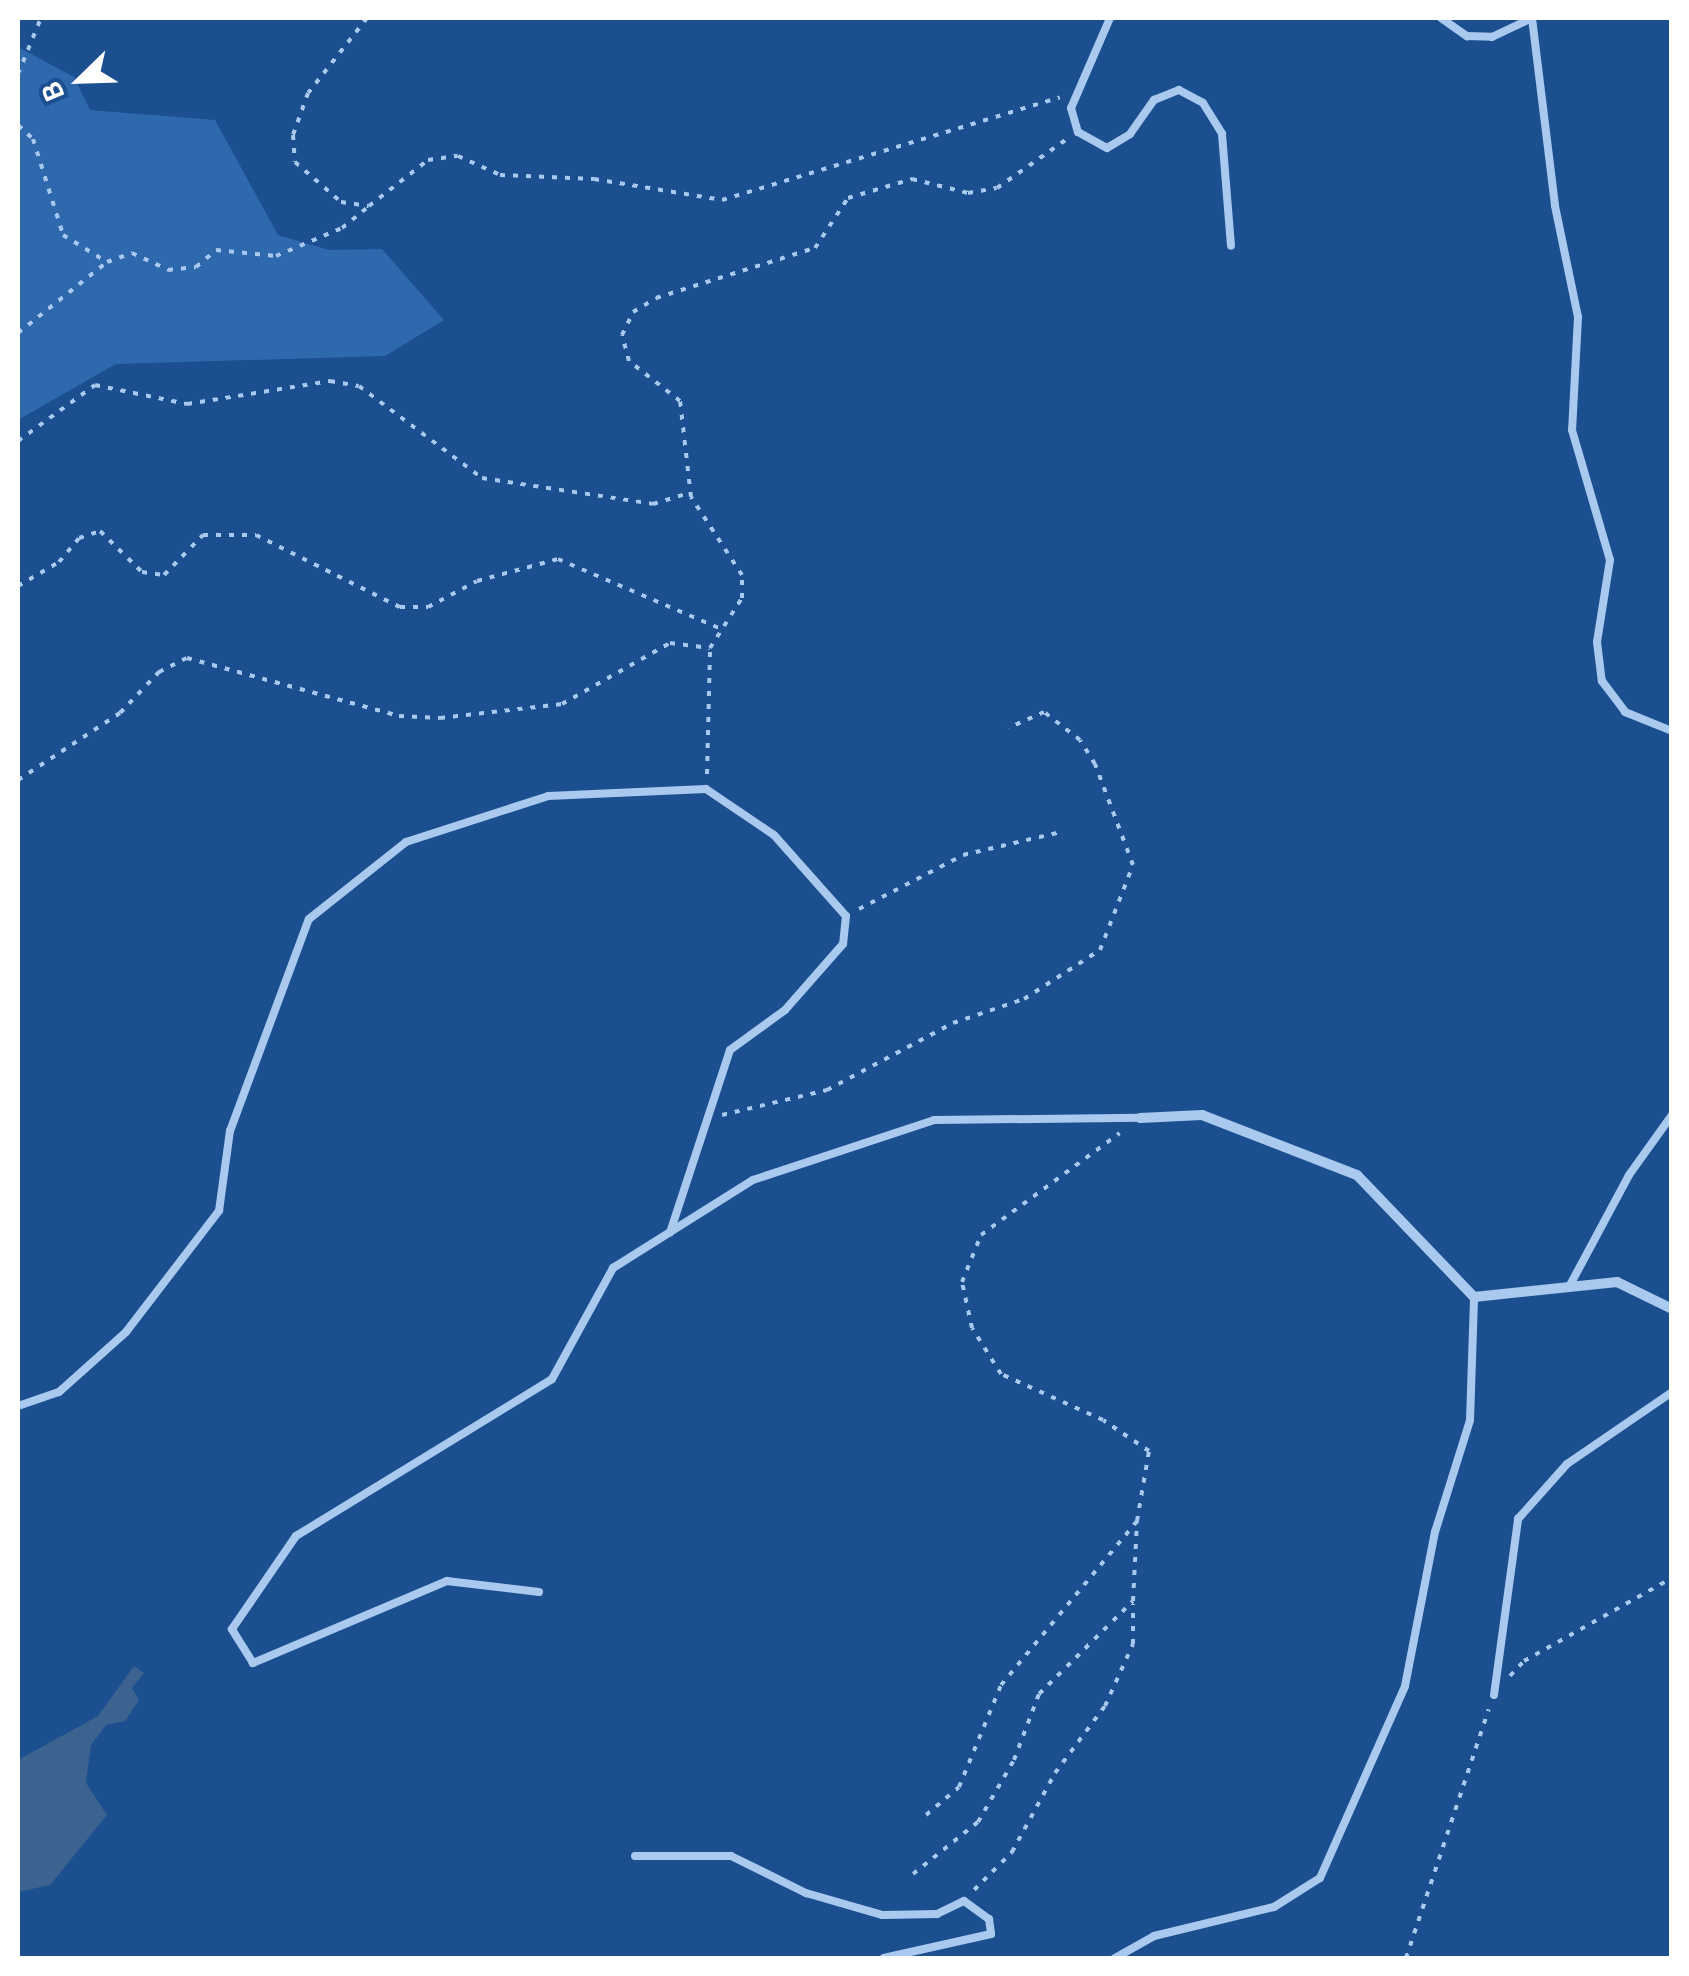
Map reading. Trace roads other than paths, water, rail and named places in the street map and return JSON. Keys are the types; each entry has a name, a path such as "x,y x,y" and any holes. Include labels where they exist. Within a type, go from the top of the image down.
{"street":[{"path":"1140,1118 1202,1115 1358,1174 1474,1296 1617,1282 1672,1309"}],"lane":[{"path":"1110,18 1071,108 1078,132 1106,148 1130,134 1154,100 1178,90 1203,103 1222,134 1231,246"},
{"path":"1441,18 1466,36 1492,37 1532,18 1555,206 1578,318 1572,430 1610,560 1597,642 1602,681 1626,712 1672,731"},
{"path":"18,1406 59,1392 126,1332 219,1210 230,1131 309,919 406,842 548,796 706,789 774,835 846,916 842,944 785,1010 730,1050 670,1232"},
{"path":"1569,1287 1629,1175 1672,1115"},
{"path":"539,1592 447,1580 253,1663 232,1629 296,1536 552,1379 612,1268 753,1180 934,1120 1140,1118"},
{"path":"1115,1958 1154,1936 1274,1908 1320,1878 1406,1686 1434,1532 1470,1420 1474,1296"},
{"path":"1494,1696 1518,1519 1568,1464 1672,1392"},
{"path":"635,1856 731,1856 806,1893 882,1915 938,1914 964,1901 989,1919 990,1934 884,1958"}]}
